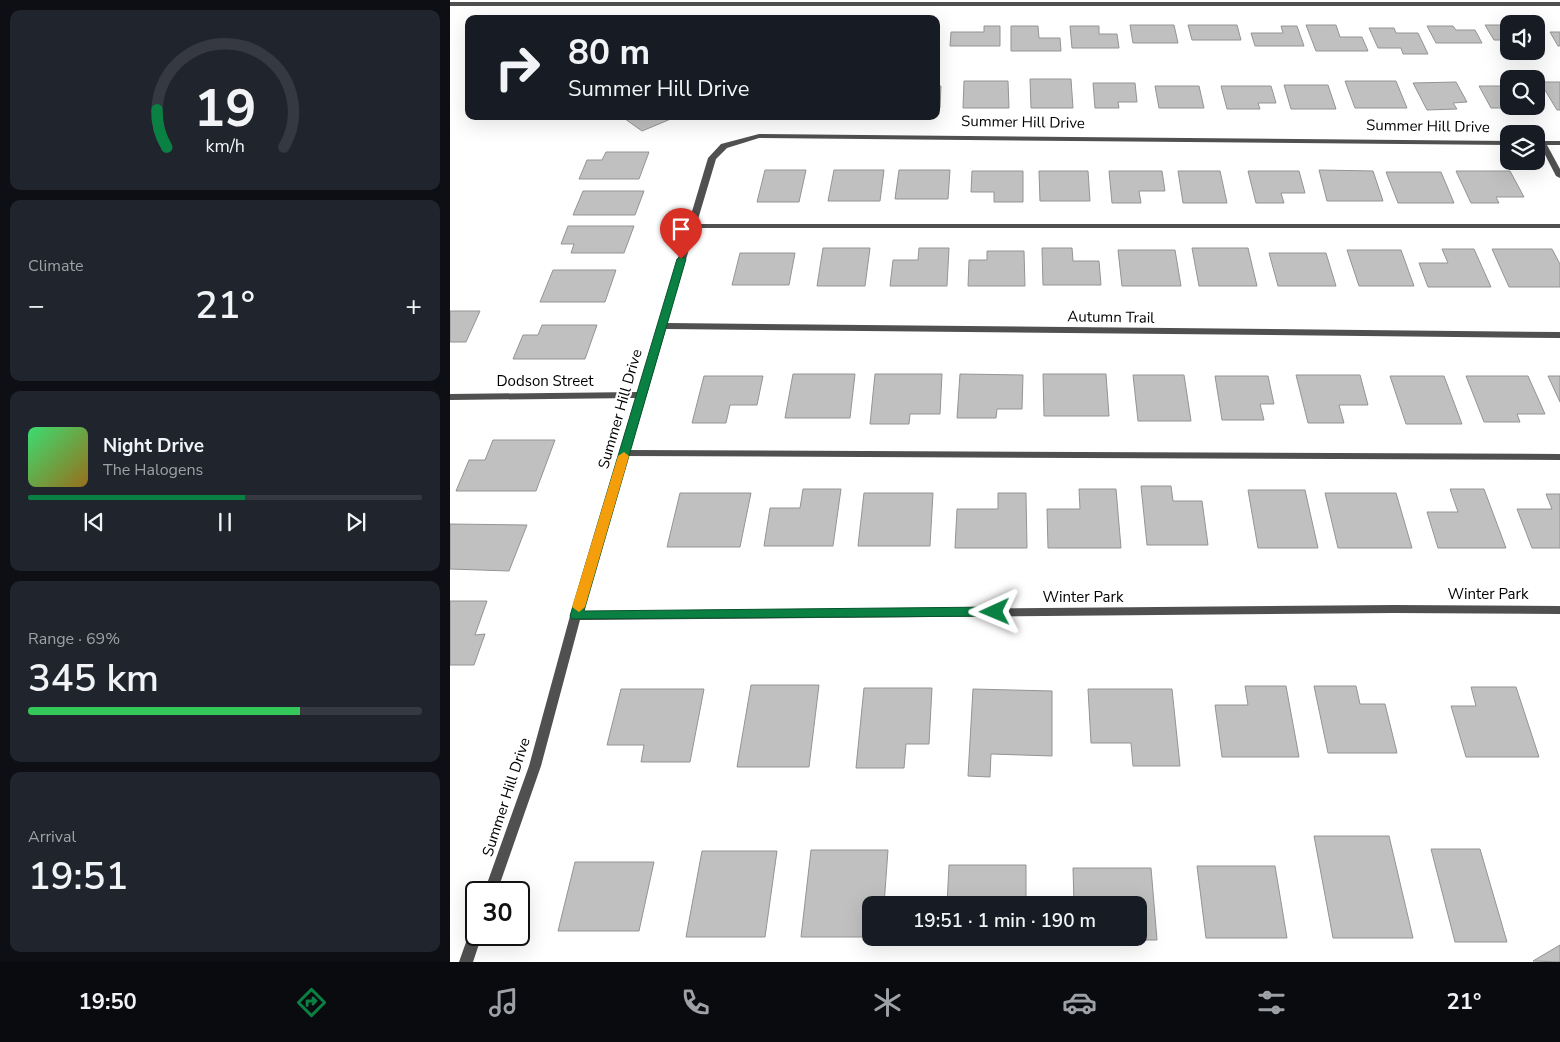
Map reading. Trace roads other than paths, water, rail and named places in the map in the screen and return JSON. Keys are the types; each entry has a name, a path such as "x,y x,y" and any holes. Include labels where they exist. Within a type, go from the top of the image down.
{"street":[{"path":"450,4 706,2 1560,4"},
{"name":"Summer Hill Drive","path":"494,881 535,766 640,395 712,158 724,146 760,136 1500,143"},
{"path":"1545,143 1560,143"},
{"path":"1545,152 1560,176"},
{"path":"692,226 1560,226"},
{"name":"Autumn Trail","path":"661,326 1560,335"},
{"name":"Dodson Street","path":"450,397 640,395"},
{"path":"625,453 1560,457"},
{"name":"Winter Park","path":"576,616 1394,609 1560,610"},
{"path":"466,962 472,946"}]}
